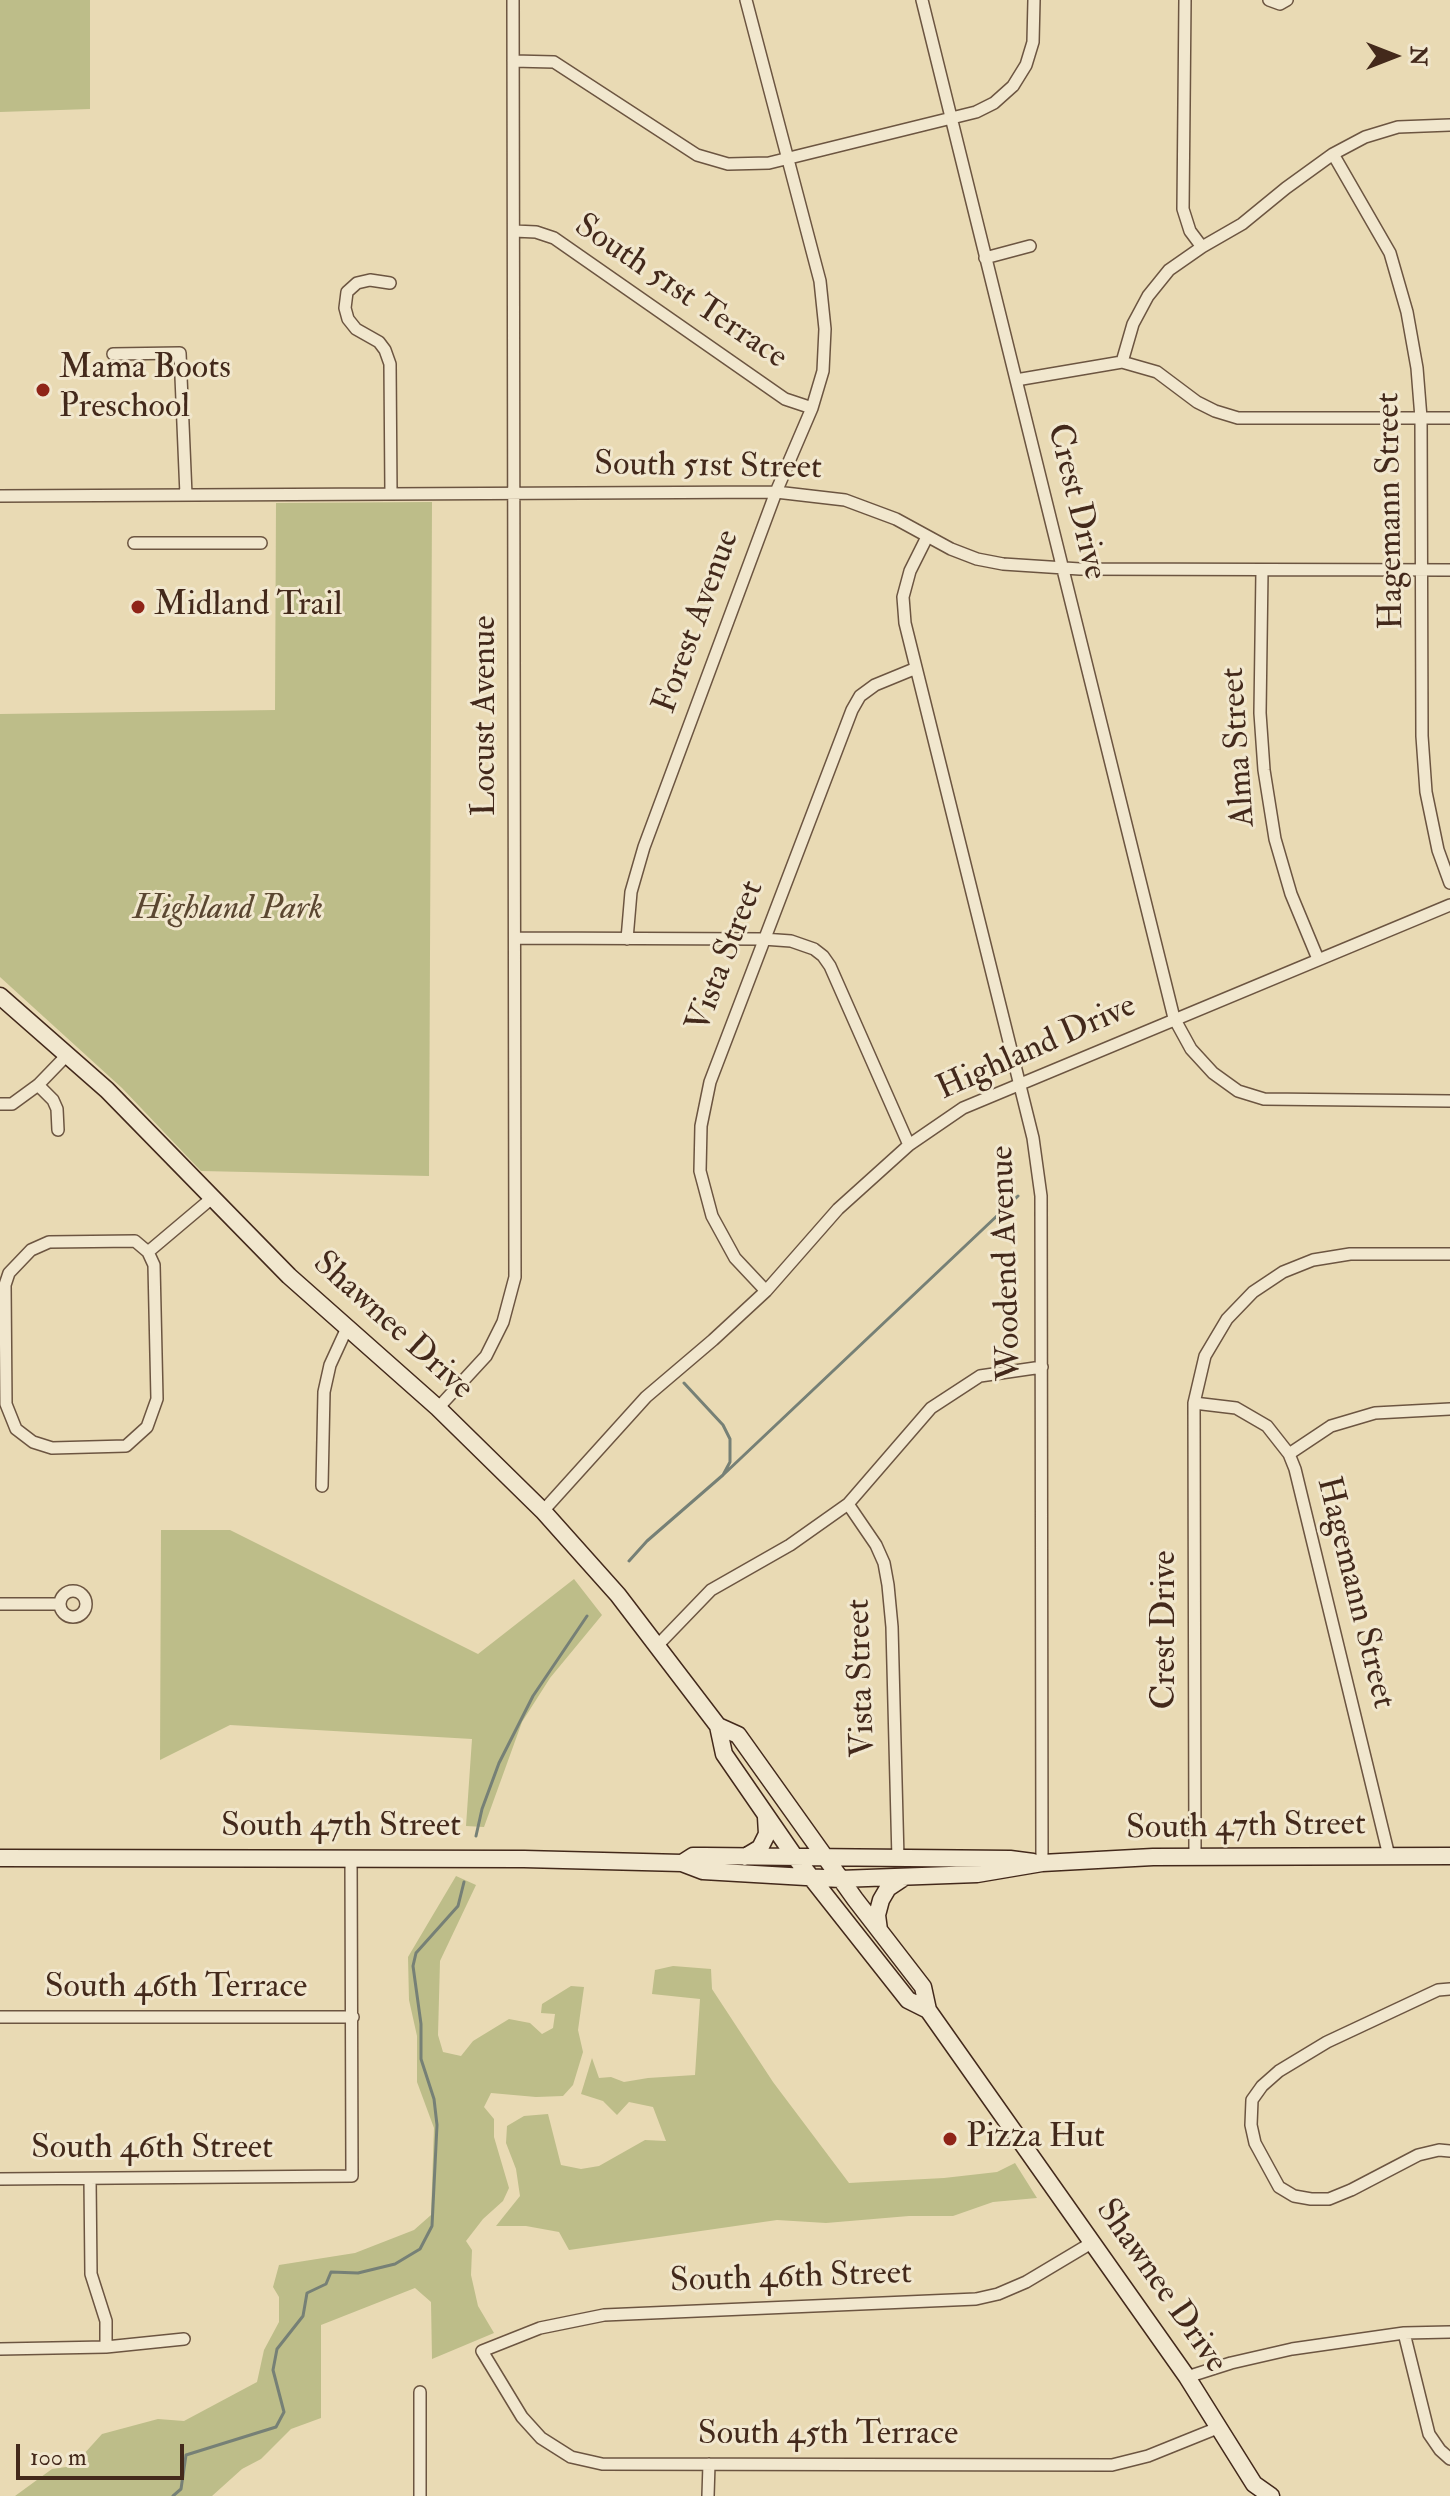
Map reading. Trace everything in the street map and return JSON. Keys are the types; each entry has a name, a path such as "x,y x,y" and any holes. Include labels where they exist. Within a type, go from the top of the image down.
{"main road":[{"name":"Shawnee Drive","path":"0,996 107,1090 289,1276 438,1408 543,1511 618,1595 718,1726 724,1754 795,1857 908,2000 928,2010"},
{"name":"Shawnee Drive","path":"718,1726 738,1735 840,1879 923,1987 928,2010 1187,2377 1220,2427 1254,2490 1271,2496"},
{"path":"745,1857 760,1848 767,1834 766,1817"},
{"name":"South 47th Street","path":"682,1863 693,1856 1010,1859 1042,1863 1195,1857 1450,1856"},
{"name":"South 47th Street","path":"0,1858 351,1857 682,1863 703,1871 840,1879 977,1874 1010,1871 1042,1863"},
{"path":"880,1932 877,1915 881,1900 888,1888 903,1878"}],"street":[{"name":"Locust Avenue","path":"438,1408 486,1356 503,1322 515,1277 513,0"},
{"name":"Forest Avenue","path":"627,939 631,892 644,847 776,492 812,408 823,371 825,329 820,281 746,0"},
{"name":"Crest Drive","path":"922,0 1174,1018 1191,1049 1213,1073 1238,1091 1264,1099 1450,1101"},
{"path":"513,61 554,62 697,155 741,165 769,163 951,119 994,103 1013,86 1026,65 1033,42 1034,0"},
{"path":"1185,0 1183,209 1190,231 1202,247"},
{"path":"1269,0 1280,4 1287,0"},
{"path":"1122,362 1133,324 1148,296 1169,270 1242,224 1333,154 1365,137 1398,127 1450,125"},
{"name":"Hagemann Street","path":"1333,154 1390,253 1407,312 1417,368 1421,418 1422,736 1426,792 1438,850 1450,883"},
{"name":"South 51st Terrace","path":"514,231 536,232 554,238 785,399 812,408"},
{"path":"985,258 1030,246"},
{"path":"390,283 370,280 357,283 347,292 345,308 348,319 356,329 379,342 390,364 391,494"},
{"path":"113,354 180,353 186,495"},
{"path":"1016,380 1122,362 1157,372 1197,402 1238,418 1450,418"},
{"name":"South 51st Street","path":"0,496 776,492 845,500 896,519 927,537 977,559 1003,564 1063,569 1450,570"},
{"name":"Woodend Avenue","path":"927,537 910,571 903,597 905,623 914,669 1020,1082 1033,1138 1041,1196 1042,1863"},
{"path":"134,543 261,543"},
{"name":"Alma Street","path":"1262,571 1260,713 1264,770 1275,839 1291,894 1318,959"},
{"name":"Vista Street","path":"766,1291 735,1258 712,1216 700,1171 701,1126 710,1082 860,696 875,685 914,669"},
{"name":"Highland Drive","path":"543,1511 646,1397 766,1291 838,1209 909,1145 963,1108 1450,905"},
{"path":"515,938 763,939 791,941 814,949 830,966 909,1145"},
{"path":"0,1104 12,1104 38,1085 67,1055"},
{"path":"38,1085 53,1100 57,1109 58,1130"},
{"path":"148,1252 212,1198"},
{"path":"135,1241 148,1252 154,1265 157,1399 147,1427 126,1446 52,1448 33,1442 16,1429 6,1404 5,1285 9,1273 31,1250 49,1242 135,1241"},
{"name":"Crest Drive","path":"1195,1857 1194,1403 1205,1356 1227,1319 1253,1292 1283,1272 1313,1260 1350,1254 1450,1254"},
{"path":"322,1486 324,1392 330,1365 347,1328"},
{"path":"656,1647 711,1590 790,1545 848,1504 931,1408 980,1376 1042,1367"},
{"name":"Hagemann Street","path":"1194,1403 1236,1408 1267,1426 1289,1454 1389,1856"},
{"path":"1289,1454 1331,1426 1375,1413 1450,1409"},
{"name":"Vista Street","path":"848,1504 876,1545 884,1563 888,1585 892,1627 898,1859"},
{"path":"0,1604 60,1604"},
{"path":"351,1857 353,2017"},
{"path":"1450,1989 1438,1990 1327,2042 1279,2071 1252,2100 1251,2125 1255,2143 1279,2187 1311,2199 1329,2199 1351,2190 1418,2155 1450,2151"},
{"name":"South 46th Terrace","path":"0,2017 353,2017"},
{"name":"South 46th Street","path":"0,2179 352,2176 353,2017"},
{"path":"90,2179 91,2274 106,2321 106,2347"},
{"name":"South 46th Street","path":"482,2351 540,2328 604,2315 976,2299 1026,2282 1093,2242"},
{"path":"1187,2377 1292,2349 1404,2333 1450,2332"},
{"path":"1404,2333 1429,2434 1450,2459"},
{"path":"0,2349 106,2347 184,2339"},
{"name":"South 45th Terrace","path":"482,2351 522,2417 550,2445 571,2457 602,2464 1112,2465 1160,2452 1220,2427"},
{"path":"420,2392 420,2496"},
{"path":"708,2496 709,2464"}],"green space":[{"path":"0,0 90,0 90,109 0,112"},
{"name":"Highland Park","path":"432,502 429,1176 201,1171 122,1088 0,977 0,714 275,710 276,503"},
{"path":"161,1530 230,1530 478,1654 574,1579 602,1615 550,1678 522,1722 484,1827 466,1826 472,1739 230,1725 160,1760"},
{"path":"456,1876 476,1885 440,1961 438,2035 443,2052 461,2056 473,2041 509,2019 530,2023 542,2034 553,2028 555,2014 541,2013 542,2004 571,1986 584,1987 578,2030 583,2052 573,2085 563,2096 491,2093 484,2107 494,2119 494,2137 509,2188 503,2201 483,2219 466,2241 472,2250 471,2275 478,2306 494,2333 432,2359 431,2302 415,2288 321,2325 321,2418 291,2429 261,2459 242,2469 212,2496 15,2496 52,2469 73,2466 102,2434 158,2419 184,2421 257,2382 264,2350 279,2322 279,2297 273,2287 279,2265 355,2253 414,2230 431,2215 434,2128 417,2082 417,2036 409,2000 408,1957"},
{"path":"673,1966 711,1969 712,1989 773,2082 849,2183 997,2172 1015,2163 1037,2198 993,2202 953,2216 909,2216 826,2223 777,2220 569,2250 559,2232 526,2226 496,2226 520,2196 516,2169 506,2143 507,2126 524,2116 548,2114 561,2165 581,2169 599,2166 645,2140 666,2141 653,2107 629,2102 617,2115 603,2101 581,2094 592,2058 599,2078 611,2077 624,2082 695,2075 700,1999 652,1994 655,1970"}],"waterway":[{"path":"723,1475 1018,1196"},
{"path":"629,1561 647,1541 723,1475 730,1462 730,1439 723,1425 684,1383"},
{"path":"476,1836 499,1763 533,1696 587,1616"},
{"path":"173,2496 181,2489 186,2455 276,2427 284,2412 273,2370 277,2349 303,2316 307,2293 326,2284 331,2272 358,2273 395,2264 420,2249 432,2226 437,2125 434,2099 421,2059 421,2024 413,1966 416,1953 458,1906 464,1882"}],"place":[{"name":"Mama Boots Preschool","path":"43,390"},
{"name":"Midland Trail","path":"138,607"},
{"name":"Pizza Hut","path":"950,2139"}]}
